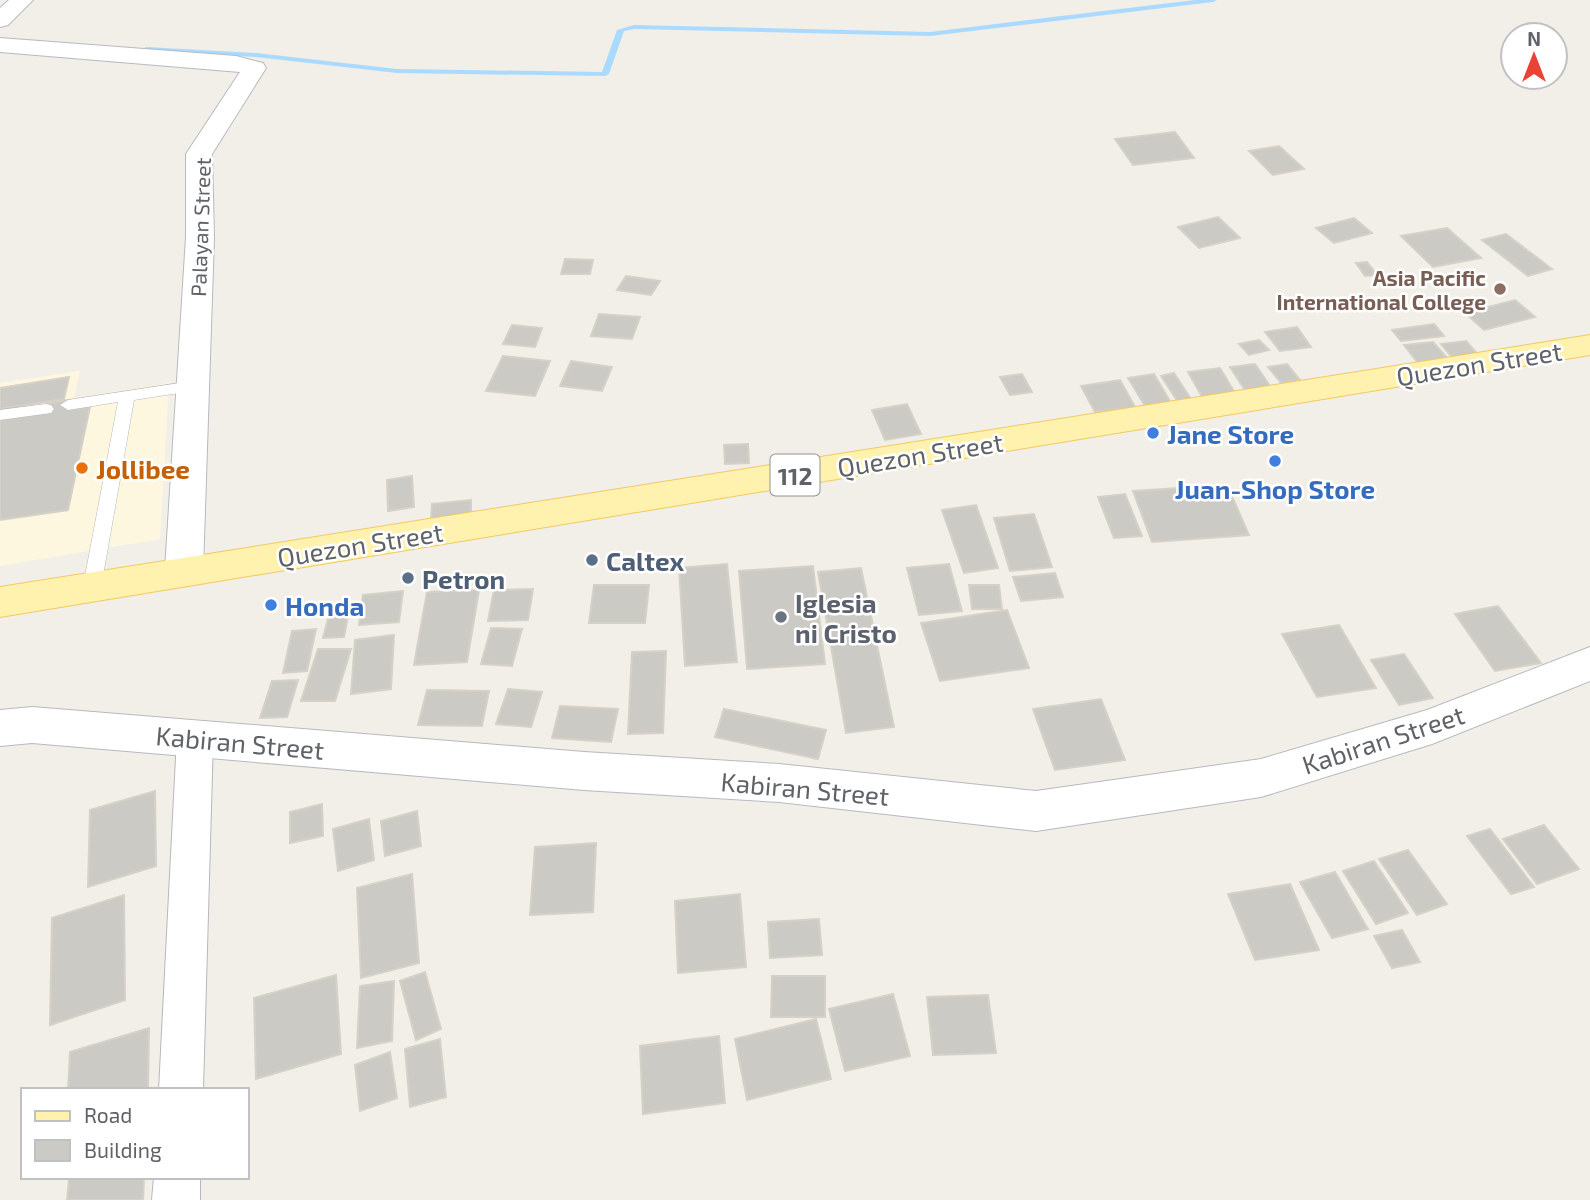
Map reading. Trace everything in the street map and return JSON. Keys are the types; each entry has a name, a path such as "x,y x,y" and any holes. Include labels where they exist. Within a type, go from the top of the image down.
{"main road":[{"name":"Quezon Street","path":"0,602 184,570 786,477 1590,345"}],"street":[{"path":"0,20 22,0"},
{"name":"Palayan Street","path":"0,45 236,63 254,68 200,154 200,237 184,570"},
{"name":"Kabiran Street","path":"0,729 32,725 584,771 779,783 1036,811 1261,778 1432,726 1590,664"},
{"path":"181,1088 195,738"},
{"path":"177,1179 177,1200"}],"lane":[{"path":"68,405 193,386"},
{"path":"92,587 127,396"},
{"path":"0,415 46,408"}],"shaded area":[{"name":"Jollibee","path":"80,371 74,398 169,383 160,539 0,566 0,383"}],"building":[{"path":"1175,132 1194,158 1133,165 1115,139"},
{"path":"1279,146 1304,169 1273,175 1249,151"},
{"path":"1218,217 1240,238 1199,248 1178,227"},
{"path":"1354,218 1372,233 1334,243 1316,228"},
{"path":"1447,228 1481,258 1433,267 1401,236"},
{"path":"1506,234 1552,269 1528,276 1482,240"},
{"path":"565,259 593,260 590,274 561,274"},
{"path":"1367,262 1377,275 1365,276 1356,263"},
{"path":"626,276 660,281 651,295 617,290"},
{"path":"1515,300 1535,317 1484,330 1465,313"},
{"path":"599,314 640,317 632,339 591,336"},
{"path":"1434,324 1444,336 1401,341 1392,330"},
{"path":"512,325 542,328 535,347 503,344"},
{"path":"1297,327 1311,347 1280,351 1265,332"},
{"path":"1259,340 1269,350 1249,355 1239,344"},
{"path":"1466,341 1481,358 1455,361 1441,344"},
{"path":"1433,342 1448,359 1418,363 1404,345"},
{"path":"503,356 550,361 535,396 486,391"},
{"path":"571,361 612,367 602,391 560,386"},
{"path":"1255,364 1274,392 1248,395 1230,367"},
{"path":"1287,364 1300,380 1281,383 1268,367"},
{"path":"1220,368 1238,398 1205,402 1188,372"},
{"path":"1174,373 1191,399 1178,402 1161,376"},
{"path":"1022,374 1032,392 1010,395 1000,377"},
{"path":"1154,374 1171,403 1145,406 1128,378"},
{"path":"69,377 64,399 0,409 0,388"},
{"path":"1120,380 1135,407 1095,412 1081,386"},
{"path":"69,400 67,410 90,407 68,510 0,520 0,420 45,413 47,403"},
{"path":"907,404 921,434 885,440 872,410"},
{"path":"748,444 749,463 725,464 724,445"},
{"path":"412,476 414,507 388,511 387,480"},
{"path":"1227,485 1249,535 1152,542 1133,491"},
{"path":"1125,494 1142,536 1114,538 1098,497"},
{"path":"471,500 471,515 431,519 432,504"},
{"path":"976,505 998,568 964,573 942,510"},
{"path":"1034,514 1052,567 1010,571 994,518"},
{"path":"727,564 737,662 685,666 679,568"},
{"path":"949,564 962,611 919,615 907,568"},
{"name":"Iglesia ni Cristo","path":"813,566 825,664 747,669 739,571"},
{"path":"861,568 894,727 846,733 818,572"},
{"path":"1055,573 1063,597 1021,601 1013,577"},
{"path":"594,585 649,585 645,623 589,623"},
{"path":"969,585 999,585 1002,609 972,609"},
{"path":"533,589 528,620 488,621 494,590"},
{"path":"479,590 467,662 414,665 427,592"},
{"path":"403,591 399,622 359,625 363,595"},
{"path":"350,606 344,637 323,638 331,607"},
{"path":"1498,606 1541,663 1495,671 1455,614"},
{"path":"1007,610 1029,668 940,681 921,623"},
{"path":"1339,625 1376,688 1317,697 1282,634"},
{"path":"491,628 522,629 512,666 481,664"},
{"path":"316,629 307,671 283,673 292,631"},
{"path":"394,635 391,689 351,694 355,640"},
{"path":"318,649 351,649 335,701 301,701"},
{"path":"666,651 663,733 628,734 632,652"},
{"path":"1404,654 1433,698 1399,705 1371,660"},
{"path":"298,680 287,717 260,718 272,681"},
{"path":"508,689 542,692 531,727 496,724"},
{"path":"427,690 489,691 482,726 418,725"},
{"path":"1101,699 1125,760 1055,770 1033,709"},
{"path":"560,706 618,709 611,742 552,738"},
{"path":"724,709 826,730 818,759 715,737"},
{"path":"155,791 156,866 88,887 90,810"},
{"path":"322,804 323,836 290,843 290,812"},
{"path":"417,811 421,846 385,856 381,821"},
{"path":"369,819 374,860 338,871 333,829"},
{"path":"1544,825 1579,869 1537,884 1503,839"},
{"path":"1490,829 1534,887 1511,894 1467,836"},
{"path":"596,843 593,912 530,915 535,847"},
{"path":"1408,850 1447,904 1417,915 1379,859"},
{"path":"1374,861 1408,913 1376,924 1343,871"},
{"path":"1335,872 1368,929 1332,938 1300,882"},
{"path":"412,874 419,963 361,978 357,888"},
{"path":"1290,884 1319,950 1255,960 1228,894"},
{"path":"740,894 746,967 678,973 675,901"},
{"path":"124,895 125,1000 50,1025 52,918"},
{"path":"819,919 822,955 770,958 768,922"},
{"path":"1402,930 1420,962 1392,968 1374,936"},
{"path":"425,972 441,1029 416,1040 400,981"},
{"path":"336,975 341,1054 256,1079 254,998"},
{"path":"772,976 825,976 825,1017 771,1017"},
{"path":"394,981 392,1041 357,1048 360,986"},
{"path":"893,994 910,1056 845,1071 829,1009"},
{"path":"988,995 996,1053 933,1055 927,997"},
{"path":"816,1019 831,1079 747,1100 735,1039"},
{"path":"149,1028 148,1088 68,1088 70,1052"},
{"path":"719,1036 725,1103 643,1114 640,1046"},
{"path":"440,1039 446,1097 410,1107 405,1049"},
{"path":"390,1052 397,1098 360,1111 355,1065"},
{"path":"144,1179 143,1200 67,1200 69,1180"}],"waterway":[{"path":"146,49 256,55 397,71 605,74 621,30 634,27 930,34 1213,0"}],"place":[{"name":"Asia Pacific International College","path":"1500,289"},
{"name":"Jane Store","path":"1153,433"},
{"name":"Juan-Shop Store","path":"1275,461"},
{"name":"Jollibee","path":"82,468"},
{"name":"Caltex","path":"592,560"},
{"name":"Petron","path":"408,578"},
{"name":"Honda","path":"271,605"},
{"name":"Iglesia ni Cristo","path":"781,617"}]}
